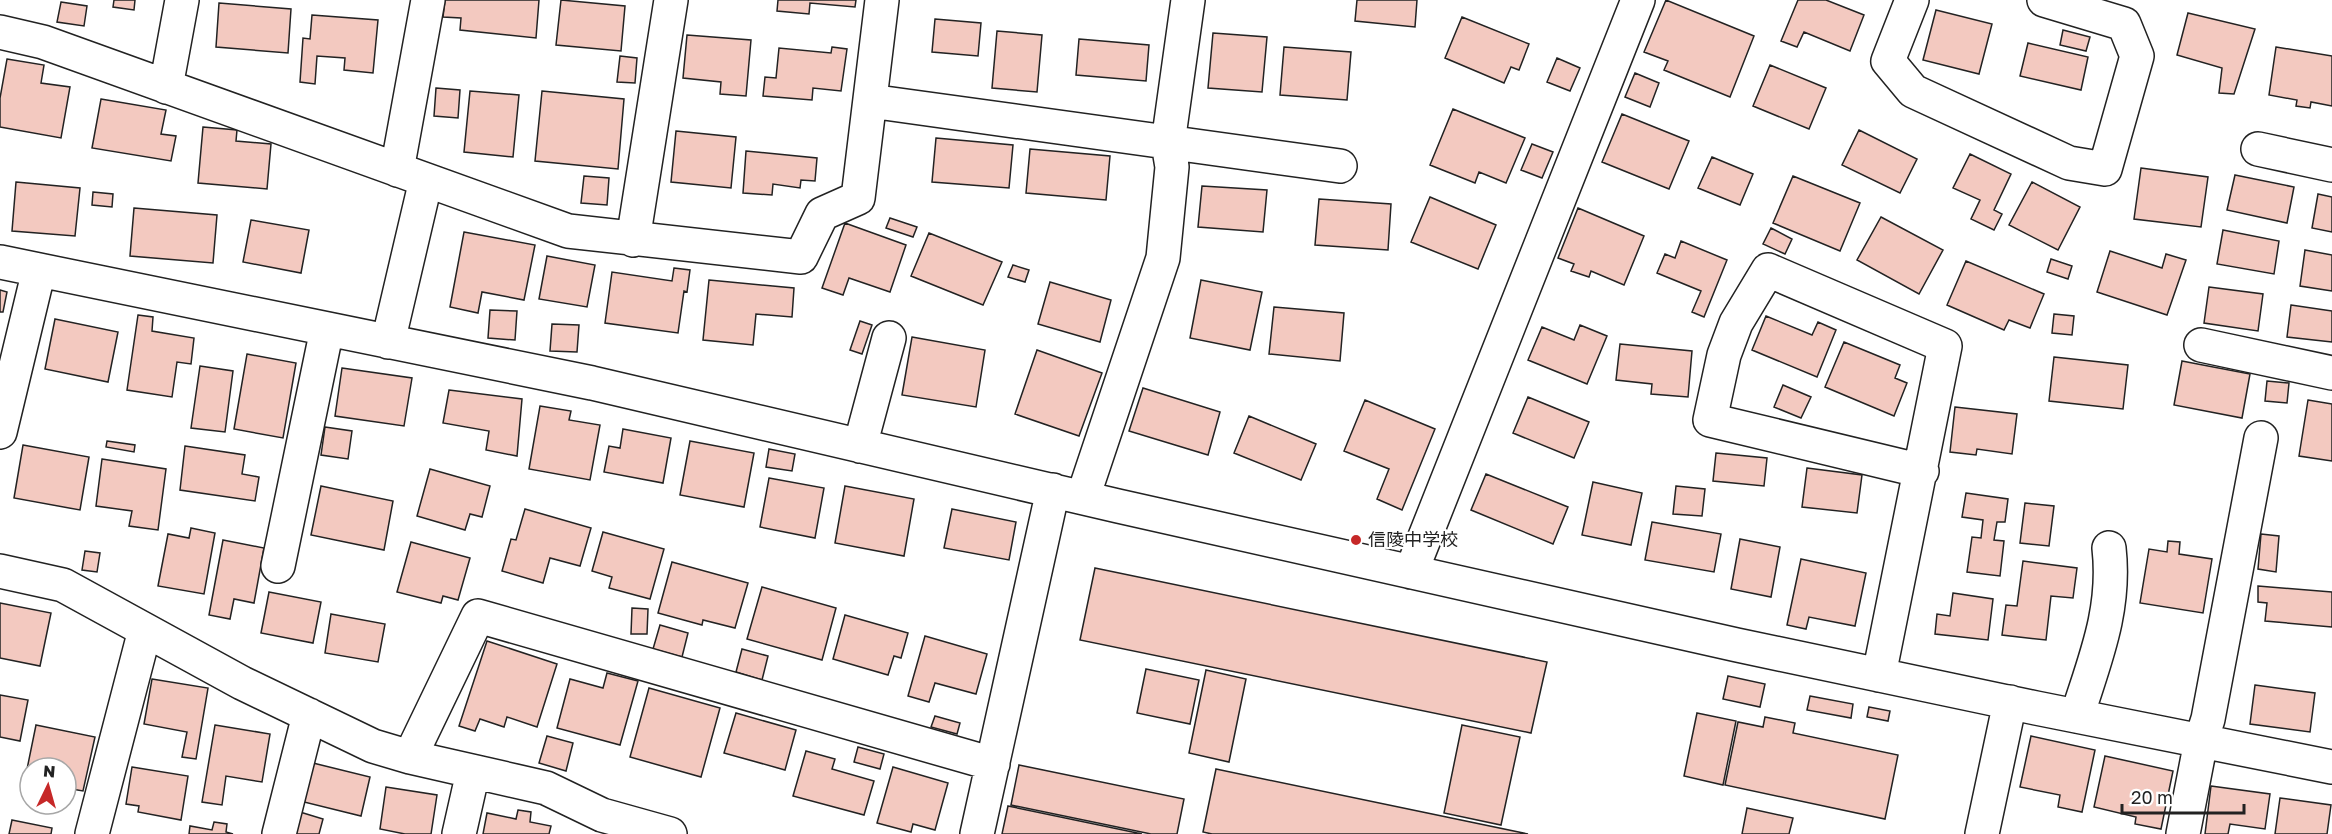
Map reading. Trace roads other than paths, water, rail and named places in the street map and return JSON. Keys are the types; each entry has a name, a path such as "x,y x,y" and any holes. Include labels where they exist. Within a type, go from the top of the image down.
{"street":[{"path":"166,87 182,0"},
{"path":"388,342 411,175 428,0"},
{"path":"633,240 671,0"},
{"path":"0,32 43,42 568,231 801,257 822,214 858,198 882,0"},
{"path":"978,834 993,764 1068,494 1163,258 1172,167 1168,144 1188,0"},
{"path":"1411,572 1638,0"},
{"path":"1912,0 1888,61 1913,91 2069,163 2105,169 2137,56 2124,24 2044,0"},
{"path":"870,100 1168,144 1340,166"},
{"path":"2258,149 2332,165"},
{"path":"0,262 592,383 1411,572 1880,675 2332,767"},
{"path":"0,432 39,270"},
{"path":"1880,675 1922,471 1945,346 1768,270 1736,323 1724,355 1710,420 1922,471"},
{"path":"278,566 327,329"},
{"path":"860,446 890,338"},
{"path":"2201,345 2332,373"},
{"path":"2183,834 2208,719 2261,438"},
{"path":"2077,716 2105,629 2111,572 2109,548"},
{"path":"0,571 63,585 242,683 373,746 546,788 602,815 663,833"},
{"path":"411,757 478,616 993,764"},
{"path":"92,834 145,630"},
{"path":"1982,834 2010,702"},
{"path":"279,834 309,716"},
{"path":"459,834 474,772"}],"place":[{"name":"信陵中学校","path":"1356,540"}]}
